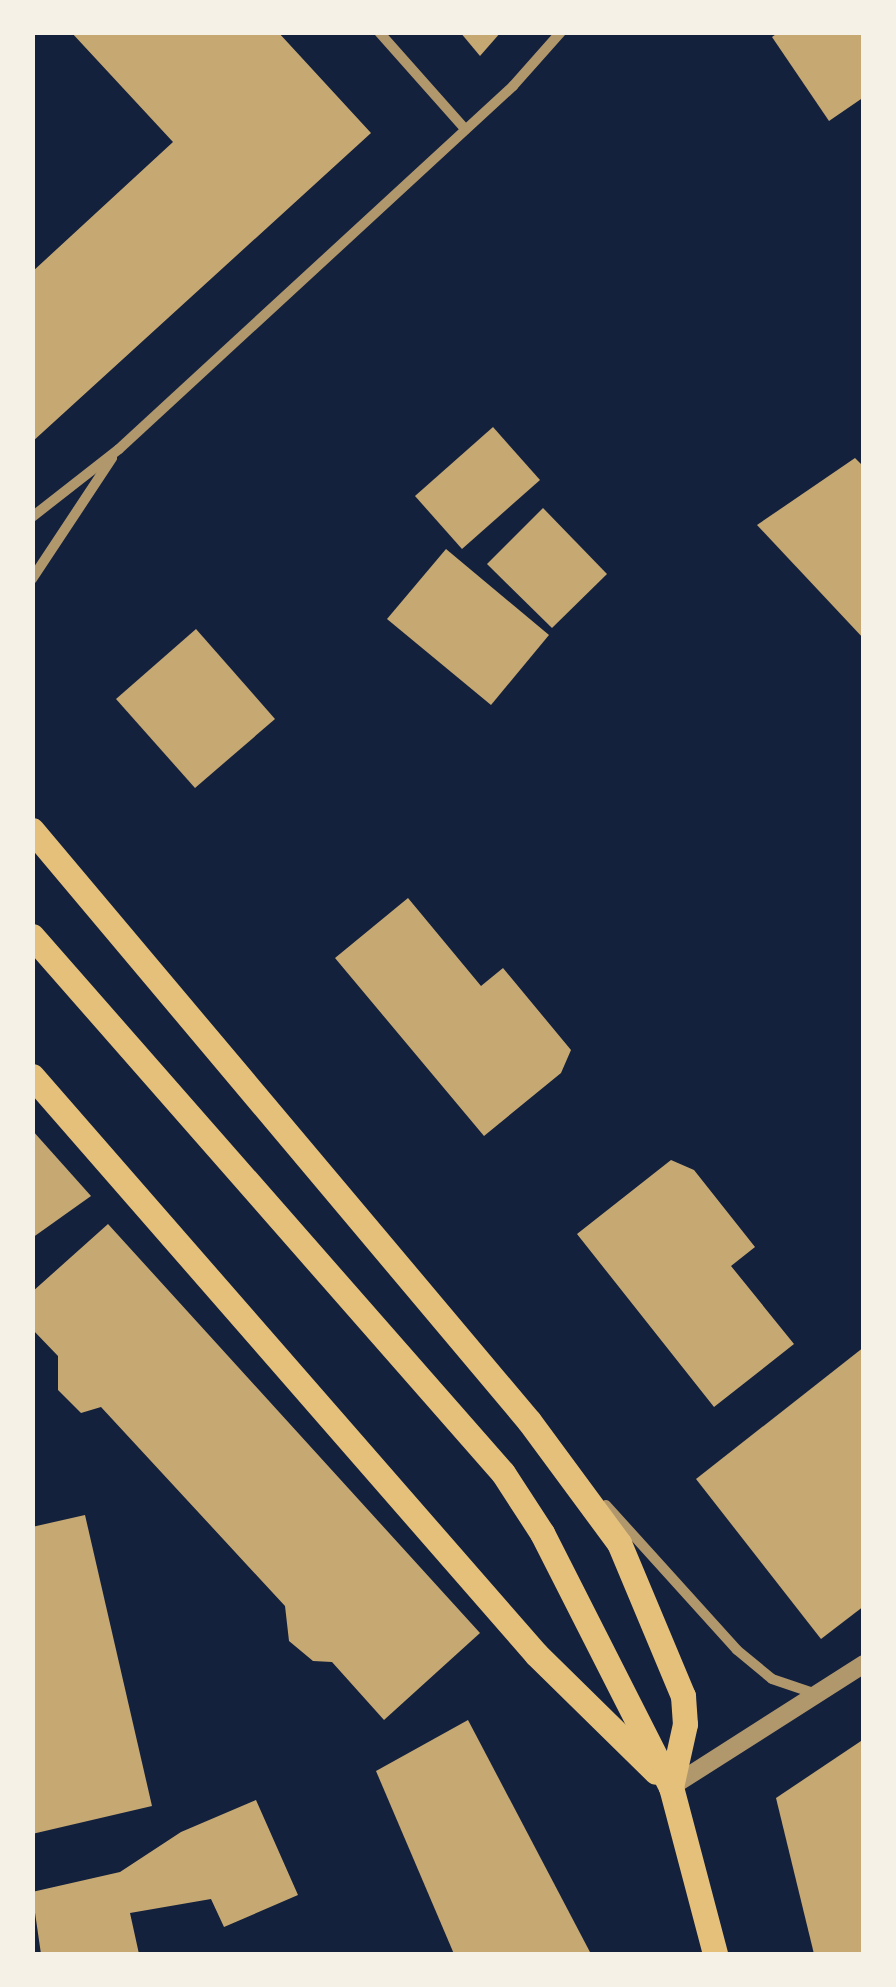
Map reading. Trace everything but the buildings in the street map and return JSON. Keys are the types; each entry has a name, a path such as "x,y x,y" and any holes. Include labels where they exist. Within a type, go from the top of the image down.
{"main road":[{"path":"32,830 529,1422 620,1543 676,1666 684,1724 671,1787"},
{"path":"32,936 502,1473 542,1533 671,1787 715,1954"},
{"path":"32,1076 536,1654 671,1787"}],"street":[{"path":"379,32 465,129"},
{"path":"32,517 118,449 465,129 561,32"},
{"path":"32,580 118,449"},
{"path":"529,1422 737,1650 772,1680 817,1694"},
{"path":"671,1787 864,1664"}]}
